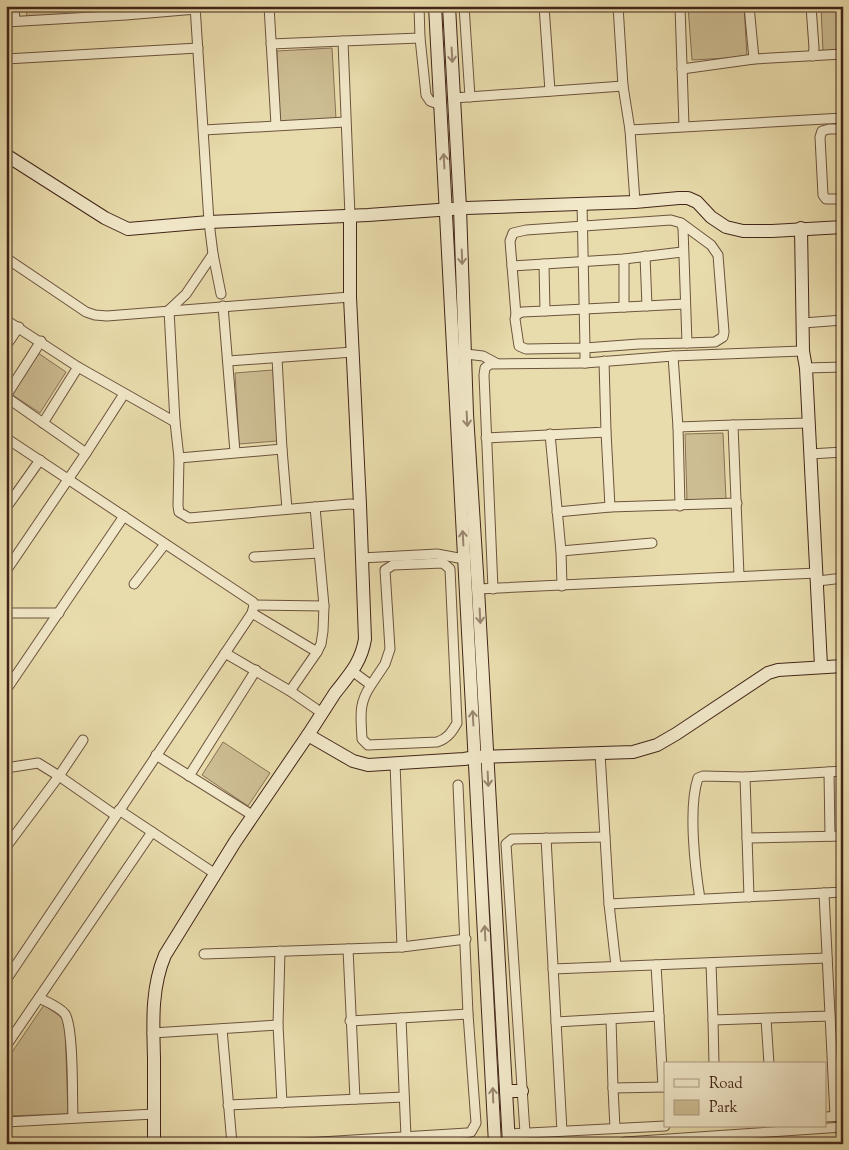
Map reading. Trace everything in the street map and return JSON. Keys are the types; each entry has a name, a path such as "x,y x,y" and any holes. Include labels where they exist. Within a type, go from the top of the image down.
{"street":[{"path":"14,6 11,21 126,10 196,8 209,222 221,294"},
{"path":"269,6 276,125"},
{"path":"418,6 426,95 430,100 441,104"},
{"path":"436,6 464,559 494,889 509,1139 525,1133 664,1126"},
{"path":"449,6 460,208 468,424 478,589 481,757 480,834 495,1144"},
{"path":"464,6 470,97"},
{"path":"544,6 550,91"},
{"path":"618,6 623,86 630,130 635,202"},
{"path":"680,6 684,126"},
{"path":"749,6 754,59"},
{"path":"812,6 813,56"},
{"path":"270,44 420,38"},
{"path":"154,1144 152,1033 155,988 159,969 165,955 214,873 322,712 352,671 362,654 365,639 350,297 350,216 343,41"},
{"path":"6,58 198,48"},
{"path":"682,70 754,59 843,54"},
{"path":"454,98 623,86"},
{"path":"630,130 843,118"},
{"path":"204,130 345,122"},
{"path":"843,129 822,131 820,136 823,195 826,199 843,199"},
{"path":"6,155 119,226 128,229 209,222 350,216 460,208 635,202 668,198 688,198 697,202 711,217 726,227 743,231 843,226"},
{"path":"582,203 586,309 585,363"},
{"path":"675,220 681,223 711,244 718,255 723,337 715,342 639,344 586,348 522,348 519,346 510,241 513,233 526,230 675,220"},
{"path":"681,223 687,343"},
{"path":"801,228 803,351 806,368 821,666"},
{"path":"512,266 624,259 682,252"},
{"path":"213,254 186,294 169,310 175,422 179,458 178,506 180,512 189,518 287,509 360,505"},
{"path":"645,256 647,306"},
{"path":"6,258 78,307 95,315 107,316 350,297"},
{"path":"624,259 624,307"},
{"path":"544,264 545,311"},
{"path":"516,316 522,312 685,304"},
{"path":"223,306 235,452"},
{"path":"6,320 41,341 78,367 175,422"},
{"path":"803,322 843,320"},
{"path":"6,346 18,327"},
{"path":"41,341 6,397 86,453"},
{"path":"493,589 486,438 485,368 490,364 585,363 672,356 803,351"},
{"path":"228,361 353,352"},
{"path":"466,354 483,356 496,363"},
{"path":"672,356 678,427 680,506"},
{"path":"277,358 287,509"},
{"path":"604,362 610,507"},
{"path":"43,423 78,367"},
{"path":"806,368 843,367"},
{"path":"6,571 69,480 124,394"},
{"path":"678,427 808,423"},
{"path":"733,425 738,576"},
{"path":"486,438 606,432"},
{"path":"550,434 561,551 562,586"},
{"path":"6,438 252,602 253,609 6,980"},
{"path":"179,458 282,449"},
{"path":"810,454 843,452"},
{"path":"6,508 40,460"},
{"path":"557,512 610,507 737,503"},
{"path":"290,691 317,652 321,644 323,632 324,606 315,507"},
{"path":"6,690 124,516"},
{"path":"134,584 147,570 165,544"},
{"path":"561,551 652,544"},
{"path":"254,557 319,553"},
{"path":"361,558 437,554 464,559"},
{"path":"443,562 450,570 457,723 452,732 446,738 436,742 368,745 364,742 360,715 364,695 371,685 385,664 390,649 385,570 393,565 443,562"},
{"path":"478,589 738,576 843,578"},
{"path":"253,609 324,606"},
{"path":"253,609 317,652"},
{"path":"6,613 59,613"},
{"path":"225,652 322,712"},
{"path":"308,734 353,761 368,765 481,757 633,752 657,745 768,673 778,670 843,666"},
{"path":"189,776 256,670"},
{"path":"352,671 371,685"},
{"path":"6,847 84,740"},
{"path":"600,754 609,904 616,966"},
{"path":"156,755 252,815"},
{"path":"6,768 38,763 117,813 152,832 214,873"},
{"path":"395,763 402,947"},
{"path":"700,900 694,831 695,796 698,778 703,776 745,777 843,771"},
{"path":"829,772 830,836"},
{"path":"745,777 749,897"},
{"path":"288,1144 467,1133 471,1132 476,1123 468,1014 458,785"},
{"path":"6,1046 152,832"},
{"path":"460,835 480,834"},
{"path":"747,838 843,836"},
{"path":"525,1133 506,844 512,839 605,837"},
{"path":"546,838 562,1132"},
{"path":"494,889 508,888"},
{"path":"609,904 843,892"},
{"path":"824,893 834,1116"},
{"path":"204,954 402,947 466,939"},
{"path":"348,949 355,1099"},
{"path":"280,951 278,1025 282,1103"},
{"path":"553,969 827,958"},
{"path":"711,963 714,1062"},
{"path":"612,1088 664,1087 656,965"},
{"path":"39,998 65,1013 68,1023 71,1048 73,1118"},
{"path":"350,1021 468,1014"},
{"path":"556,1022 660,1016"},
{"path":"713,1020 830,1016"},
{"path":"400,1018 406,1137"},
{"path":"766,1018 769,1062"},
{"path":"611,1019 612,1088 615,1128"},
{"path":"152,1033 278,1025"},
{"path":"222,1029 232,1144"},
{"path":"472,1077 493,1075"},
{"path":"506,1092 522,1091"},
{"path":"228,1105 404,1097"},
{"path":"6,1122 154,1114"},
{"path":"651,1126 653,1140"},
{"path":"625,1142 843,1127"}],"green space":[{"path":"26,6 118,6 119,12 27,17"},
{"path":"688,6 744,6 747,57 692,60"},
{"path":"821,6 843,6 843,50 823,52"},
{"path":"332,48 336,119 280,122 277,51"},
{"path":"38,353 66,372 40,413 11,394"},
{"path":"273,370 277,441 239,444 235,373"},
{"path":"723,433 726,499 687,501 685,434"},
{"path":"223,742 270,773 248,806 202,775"},
{"path":"44,1005 61,1017 65,1024 68,1114 6,1116 6,1061"}]}
